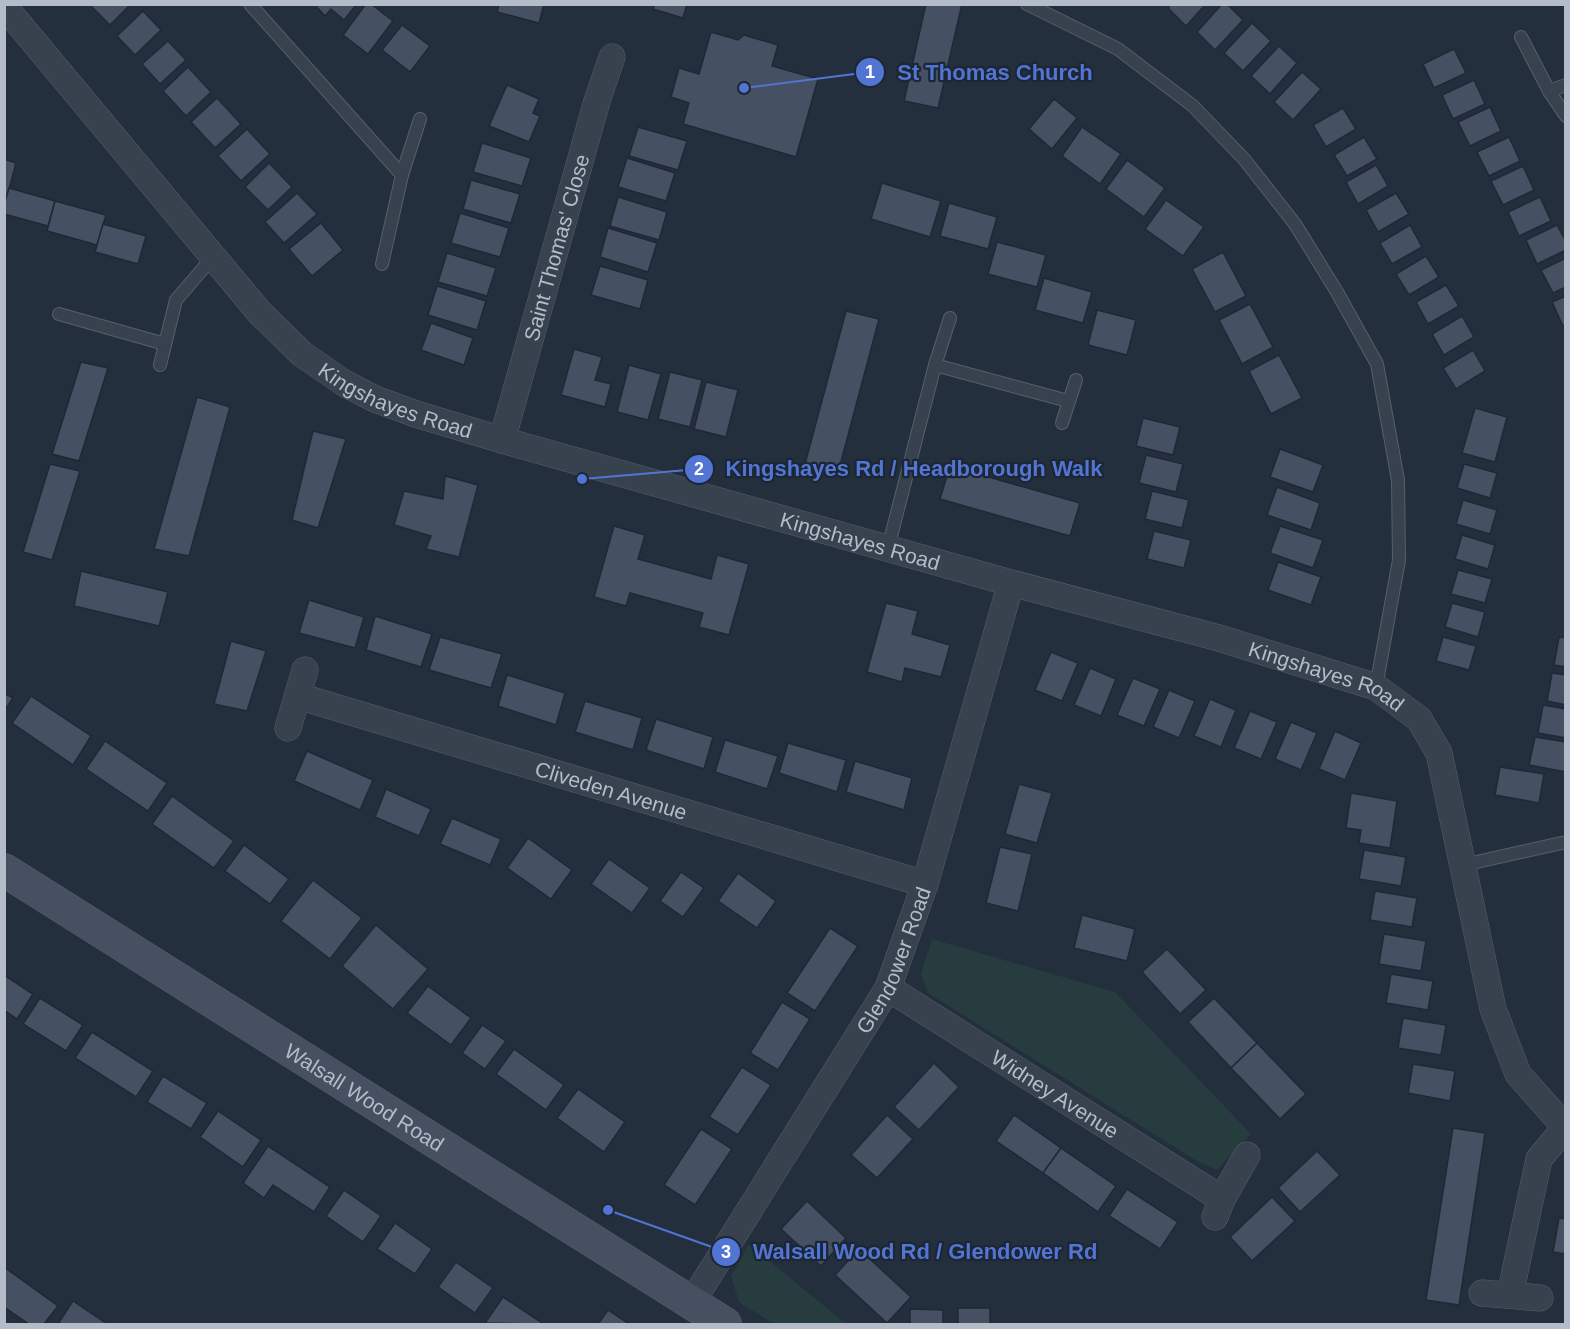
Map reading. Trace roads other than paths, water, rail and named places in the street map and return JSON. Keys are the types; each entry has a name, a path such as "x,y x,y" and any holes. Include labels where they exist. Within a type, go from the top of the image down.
{"street":[{"name":"Kingshayes Road","path":"8,19 260,313 302,354 344,383 375,399 502,440 1011,583 1219,638 1376,687 1419,719 1439,753 1493,1009 1518,1074 1565,1128"},
{"name":"Saint Thomas' Close","path":"502,440 593,112 612,57"},
{"name":"Glendower Road","path":"692,1302 888,988 925,884 1011,583"},
{"path":"288,728 305,669"},
{"name":"Cliveden Avenue","path":"298,696 925,884"},
{"name":"Walsall Wood Road","path":"4,870 725,1324"},
{"name":"Widney Avenue","path":"888,988 1218,1208 1247,1155"},
{"path":"1510,1294 1539,1159 1565,1128"},
{"path":"1482,1293 1540,1298"}],"lane":[{"path":"250,4 402,176"},
{"path":"1027,4 1118,49 1193,106 1244,159 1295,224 1337,292 1377,364 1398,480 1399,560 1376,687"},
{"path":"1521,37 1549,91 1566,116"},
{"path":"1549,91 1566,85"},
{"path":"382,264 402,176 420,119"},
{"path":"160,365 176,300 213,256"},
{"path":"59,314 165,344"},
{"path":"888,548 934,365 950,318"},
{"path":"934,365 1068,401"},
{"path":"1062,423 1076,380"},
{"path":"1463,865 1566,842"}],"place":[{"name":"St Thomas Church","path":"744,88"},
{"name":"Kingshayes Rd / Headborough Walk","path":"582,479"},
{"name":"Walsall Wood Rd / Glendower Rd","path":"608,1210"}]}
